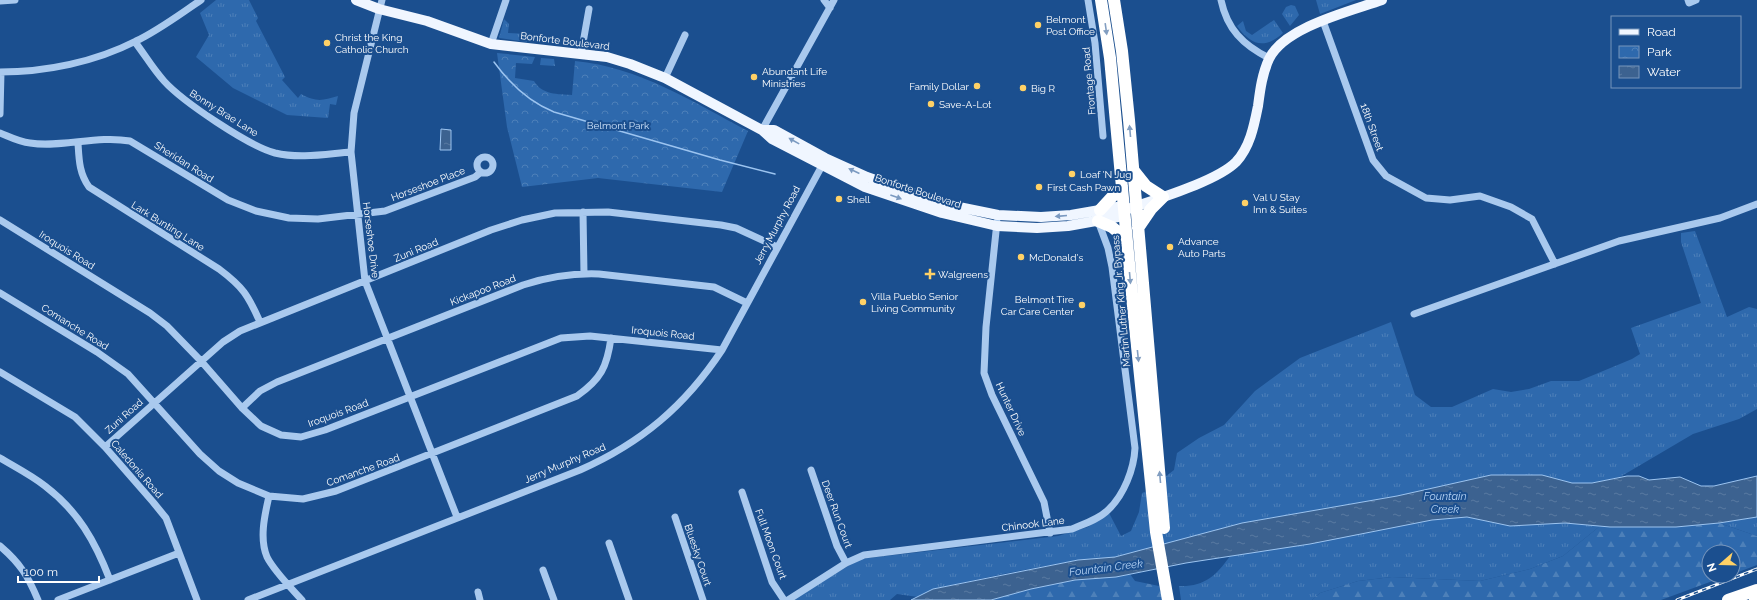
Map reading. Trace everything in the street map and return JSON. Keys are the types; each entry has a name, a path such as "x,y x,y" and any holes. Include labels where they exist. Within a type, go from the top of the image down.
{"highway":[{"name":"Martin Luther King Jr. Bypass","path":"1101,0 1110,58 1126,239 1168,600"},
{"name":"Martin Luther King Jr. Bypass","path":"1114,0 1122,51 1134,170 1160,531 1176,600"},
{"path":"1134,170 1146,186 1163,197 1151,209 1138,228"},
{"path":"1122,186 1099,215 1126,239"},
{"path":"1728,600 1757,590"}],"main road":[{"name":"Bonforte Boulevard","path":"356,0 381,5 491,44 607,57 630,64 665,78 762,130 772,139 824,161 932,200 998,215 1099,215 1118,217 1124,210 1163,197 1222,172 1236,162 1251,138 1263,77 1269,58"},
{"path":"1269,58 1281,43 1294,34 1323,21 1382,0"},
{"name":"Bonforte Boulevard","path":"824,161 865,186 928,209 997,226 1037,228 1068,226 1099,215"}],"street":[{"path":"0,1 15,0"},
{"path":"0,114 1,72 43,70 100,56 135,42 160,28 201,0"},
{"path":"491,44 506,0"},
{"path":"824,0 830,8"},
{"path":"762,130 834,0"},
{"name":"Frontage Road","path":"1088,0 1095,43 1103,136"},
{"path":"1221,0 1226,17 1237,34 1251,49 1269,58"},
{"name":"Horseshoe Drive","path":"381,5 354,113 351,152 356,214 365,281 458,517"},
{"path":"581,54 589,9"},
{"name":"18th Street","path":"1323,21 1373,160 1386,176 1426,198 1450,200 1480,196 1511,207 1532,219 1554,264"},
{"path":"665,78 685,35"},
{"name":"Bonny Brae Lane","path":"135,42 164,80 181,98 248,140 275,153 302,157 351,152"},
{"name":"Sheridan Road","path":"0,133 28,143 114,140 130,142 228,200 270,215 305,219 356,214"},
{"name":"Lark Bunting Lane","path":"78,142 80,170 83,179 89,187 219,269 238,283 250,298 260,322"},
{"name":"Jerry Murphy Road","path":"248,600 580,470 631,444 657,425 684,400 722,350 824,161"},
{"name":"Horseshoe Place","path":"356,214 385,211 401,206 475,177 481,172"},
{"path":"1414,314 1619,241 1720,218 1757,204"},
{"path":"583,212 584,274"},
{"name":"Zuni Road","path":"105,447 223,342 240,331 491,230 522,220 555,213 608,212 736,228 777,247"},
{"name":"Hunter Drive","path":"998,215 985,332 984,373 992,395 1044,502 1050,533"},
{"name":"Chinook Lane","path":"788,600 846,563 864,555 1050,533 1072,529 1089,522 1108,510 1130,474 1135,462 1135,448 1112,266 1099,215"},
{"name":"Iroquois Road","path":"0,220 150,313 167,326 201,361 242,408 261,426 281,435 301,437 325,430 561,338 590,336 722,350"},
{"name":"Kickapoo Road","path":"242,408 260,391 277,382 523,285 553,277 584,274 714,287 747,303"},
{"name":"Comanche Road","path":"0,292 115,364 128,374 155,402 200,454 219,471 238,483 269,496 302,499 336,491 577,396 593,385 603,370 609,355 611,338"},
{"name":"Caledonia Road","path":"0,372 75,417 105,447 166,518 197,600"},
{"path":"0,458 44,485 81,521 97,547 110,580"},
{"name":"Deer Run Court","path":"811,470 837,546 846,563"},
{"name":"Full Moon Court","path":"742,492 772,582 784,600"},
{"path":"269,496 265,512 263,538 267,556 302,600"},
{"name":"Bluesky Court","path":"674,518 703,600"},
{"path":"609,543 629,600"},
{"path":"0,546 13,557 28,575 38,600"},
{"path":"58,600 179,552"},
{"path":"544,570 554,600"},
{"path":"478,592 480,600"}],"green space":[{"path":"216,0 249,0 258,18 256,21 285,77 282,80 298,98 301,94 319,100 338,96 336,105 330,104 328,118 287,115 233,88 196,57 209,35 200,13"},
{"path":"1316,0 1356,0 1320,14"},
{"path":"1291,5 1295,6 1299,15 1290,26 1282,14 1286,7"},
{"path":"504,19 509,24 508,33 528,34 527,42 499,38"},
{"path":"1274,20 1283,33 1270,42 1264,43 1258,43 1247,38 1237,26 1243,21 1246,31 1252,35"},
{"name":"Belmont Park","path":"497,53 535,57 532,64 516,63 515,78 534,81 541,89 551,93 572,95 575,61 599,65 621,70 665,87 748,131 722,192 598,178 522,187 507,127"},
{"path":"541,58 554,59 555,66 540,65"},
{"path":"1695,231 1727,317 1749,307 1757,309 1757,409 1739,419 1693,434 1620,477 1592,483 1572,483 1542,475 1491,475 1397,496 1242,523 1115,557 1078,560 1008,573 933,589 918,597 897,594 890,600 791,600 860,559 1058,536 1088,527 1109,513 1121,536 1131,531 1139,512 1142,493 1147,491 1174,470 1177,453 1199,438 1224,425 1255,391 1300,358 1391,322 1415,395 1431,407 1452,407 1493,389 1511,392 1529,389 1551,381 1579,381 1632,359 1640,354 1631,328 1701,303 1681,242 1681,233"},
{"path":"1467,517 1510,526 1565,523 1600,526 1563,556 1530,569 1480,581 1392,577 1358,581 1320,593 1312,600 1181,600 1179,586 1196,585 1209,579 1220,569 1230,556 1432,520"},
{"path":"1757,517 1757,536 1719,523"},
{"path":"1719,523 1757,536 1757,565 1741,571 1741,544 1701,544 1701,584 1704,584 1661,600 1312,600 1320,593 1358,581 1392,577 1480,581 1530,569 1563,556 1600,526 1676,527"},
{"path":"1130,574 1135,581 1159,586 1163,600 991,600 1031,589 1075,580"}],"water":[{"path":"441,129 451,130 451,150 440,150"},
{"name":"Fountain Creek","path":"1491,475 1542,475 1572,483 1592,483 1627,476 1639,476 1649,480 1680,477 1701,486 1714,486 1757,476 1757,517 1719,523 1676,527 1610,527 1565,523 1510,526 1467,517 1432,520 1310,544 1186,563 1116,577 1075,580 1031,589 991,600 911,600 933,589 1078,560 1115,557 1242,523 1397,496"}],"waterway":[{"path":"494,62 513,85 528,98 554,112 720,160 775,174"}],"railway":[{"path":"1677,600 1757,569"}],"place":[{"name":"Belmont Post Office","path":"1038,25"},
{"name":"Christ the King Catholic Church","path":"327,43"},
{"name":"Abundant Life Ministries","path":"754,77"},
{"name":"Family Dollar","path":"977,86"},
{"name":"Big R","path":"1023,88"},
{"name":"Save-A-Lot","path":"931,104"},
{"name":"Loaf 'N Jug","path":"1072,174"},
{"name":"First Cash Pawn","path":"1039,187"},
{"name":"Shell","path":"839,199"},
{"name":"Val U Stay Inn & Suites","path":"1245,203"},
{"name":"Advance Auto Parts","path":"1170,247"},
{"name":"McDonald's","path":"1021,257"},
{"name":"Walgreens","path":"930,274"},
{"name":"Villa Pueblo Senior Living Community","path":"863,302"},
{"name":"Belmont Tire Car Care Center","path":"1082,305"}]}
